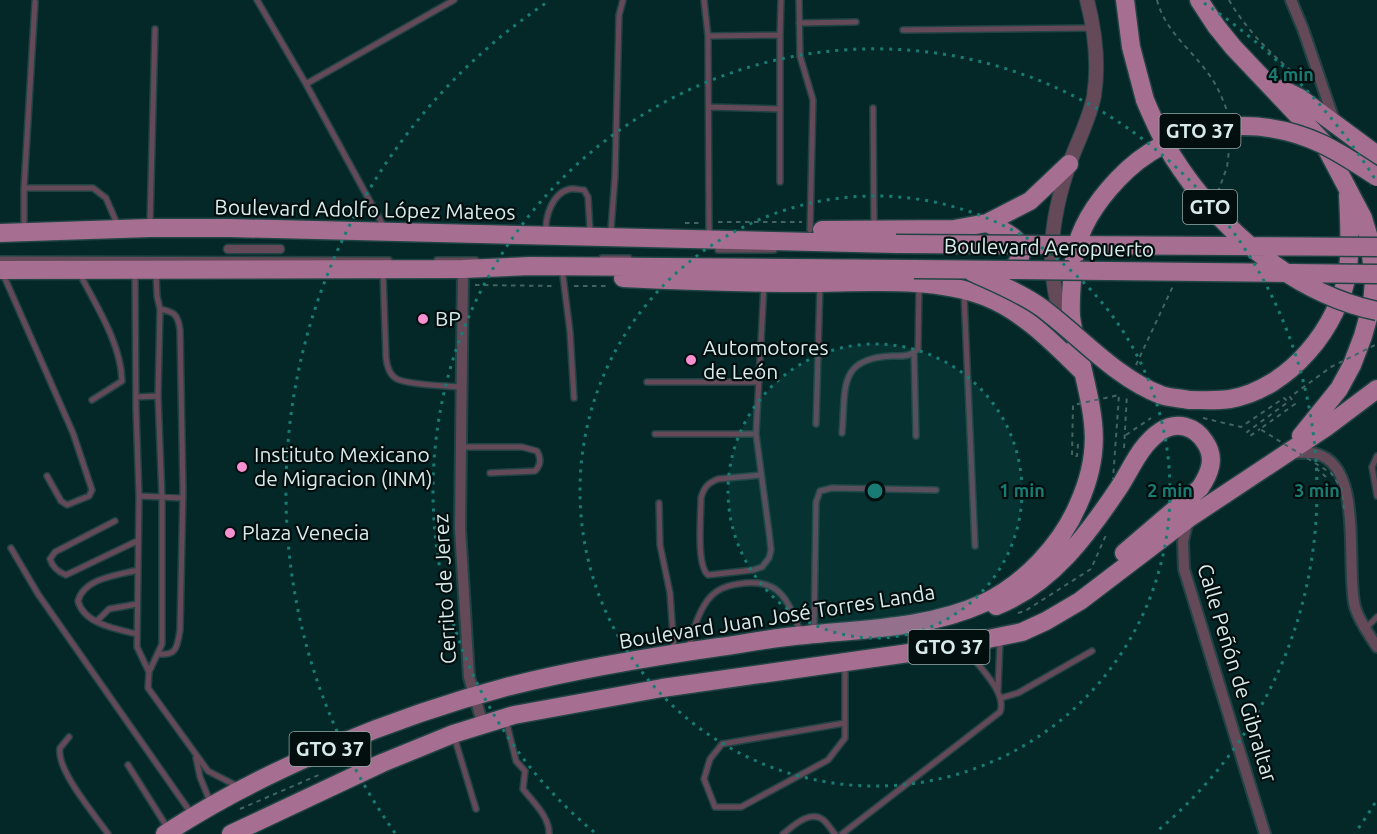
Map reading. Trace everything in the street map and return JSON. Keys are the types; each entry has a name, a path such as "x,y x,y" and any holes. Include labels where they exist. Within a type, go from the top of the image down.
{"main road":[{"name":"GTO","path":"1125,0 1131,47 1145,100 1172,156 1208,205 1254,249 1281,269 1337,299 1377,311"},
{"path":"1199,0 1233,47 1323,142 1363,218 1369,238 1374,281 1372,304 1352,365 1339,389 1286,453"},
{"path":"1265,79 1300,98 1377,155"},
{"name":"Boulevard Juan José Torres Landa","path":"167,833 211,805 303,760 363,735 473,697 561,674 681,653 808,635 900,626 984,603 1003,592 1032,569 1062,533 1078,507 1089,479 1095,446 1094,418 1071,318 1071,290 1076,249 1087,220 1101,196 1124,172 1157,148 1205,129 1235,125 1256,126 1302,136 1322,144 1377,177"},
{"path":"521,236 546,232 709,226 810,226 874,230 954,229 987,222 1030,201 1069,164"},
{"path":"965,268 1018,293 1041,308 1113,366 1146,388 1163,396 1189,400 1232,399 1274,381 1294,365 1324,332 1343,291 1348,269 1348,189"},
{"path":"921,283 955,278 991,278 1001,276 1014,267 1020,258 1021,248 1016,240 987,222"},
{"name":"Boulevard Adolfo López Mateos","path":"0,233 150,228 386,232 521,236 722,252"},
{"name":"Boulevard Aeropuerto","path":"722,252 896,244 1377,247"},
{"path":"0,266 77,270 390,264 463,277 530,266 722,252"},
{"name":"Boulevard Aeropuerto","path":"722,252 965,268 1377,274"},
{"path":"530,266 563,281 921,283 963,289 1008,307 1047,337 1083,372"},
{"name":"GTO 37","path":"231,834 257,825 382,763 453,734 506,718 662,688 962,645 1022,632 1080,601 1189,518 1325,428 1376,390"},
{"path":"924,621 964,616 986,610 1019,596 1034,586 1072,551 1095,522 1148,443 1172,426 1185,426 1195,431 1205,441 1211,453 1208,476 1200,488 1111,565 1080,601"}],"street":[{"path":"1083,372 1061,317 1053,276 1051,238 1069,164 1083,133 1094,93 1096,47 1087,0"},
{"path":"1291,0 1335,123"},
{"path":"228,249 280,249"},
{"name":"Cerrito de Jerez","path":"463,277 460,528 469,677 483,725"},
{"path":"1286,453 1318,454 1329,461 1346,484 1350,506 1353,597 1357,613 1377,647"},
{"name":"Calle Peñón de Gibraltar","path":"1200,488 1183,541 1184,568 1265,834"}],"lane":[{"path":"257,0 306,84 386,232"},
{"path":"306,84 454,0"},
{"path":"611,229 615,176 619,15 623,0"},
{"path":"704,0 708,36 709,226"},
{"path":"780,182 781,0"},
{"path":"799,0 800,56 813,100 810,226"},
{"path":"24,233 24,188 35,2"},
{"path":"799,23 856,21"},
{"path":"903,30 1094,28"},
{"path":"150,228 155,29"},
{"path":"708,36 780,35"},
{"path":"708,107 780,109"},
{"path":"873,108 874,230"},
{"path":"24,188 93,188 106,198 119,229"},
{"path":"546,232 545,222 555,199 569,189 584,190 588,197 590,230"},
{"path":"722,252 776,250"},
{"path":"879,251 914,251"},
{"path":"591,258 637,258"},
{"path":"431,260 488,259"},
{"path":"811,261 913,262"},
{"path":"47,476 61,501 67,505 89,496 92,490 73,433 0,266 390,264 386,358 391,374 405,382 461,387"},
{"path":"135,269 136,397 140,496 136,634 137,647 149,672"},
{"path":"156,269 160,309 158,396 162,498 162,644 149,672 148,688 196,757 213,776 243,789"},
{"path":"77,270 113,343 122,371 122,381"},
{"path":"563,281 570,332 574,398"},
{"path":"761,475 718,479 711,482 703,491 701,498 702,560 704,571 708,575 762,567 769,558 771,550 756,434 764,283"},
{"path":"816,424 821,283"},
{"path":"916,436 914,353 919,344 921,283"},
{"path":"963,289 975,546"},
{"path":"158,654 172,653 177,645 180,630 183,498 180,330 174,312 160,309"},
{"path":"842,433 847,379 852,370 870,358 905,356 914,353"},
{"path":"92,400 122,381 136,378"},
{"path":"646,382 759,382"},
{"path":"136,397 158,396"},
{"path":"655,434 756,434"},
{"path":"460,447 522,447 537,451 540,456 540,462 535,471 490,473"},
{"path":"1377,456 1372,467 1377,496"},
{"path":"808,635 816,502 820,491 832,488 936,490"},
{"path":"140,496 183,498"},
{"path":"659,504 660,545 681,653"},
{"path":"115,521 55,552 50,559 52,565 66,575 138,541"},
{"path":"11,548 38,594 193,817"},
{"path":"136,634 114,629 97,621 80,608 78,601 85,588 119,574 138,570"},
{"path":"681,653 713,594 726,586 751,582 765,583 775,588 785,598 808,635"},
{"path":"97,621 109,609 137,603"},
{"path":"1365,628 1377,617"},
{"path":"998,690 1000,637"},
{"path":"842,834 1000,712 1003,706 998,690 962,645"},
{"path":"1001,698 1018,693 1092,651"},
{"path":"844,662 845,723 845,738 828,760 741,807 715,807 704,779 710,759 722,744 845,723"},
{"path":"506,718 516,761 525,771 523,789 541,812 549,828 549,834"},
{"path":"453,734 477,809"},
{"path":"69,737 60,748 60,760 108,834"},
{"path":"196,757 200,777 211,805"},
{"path":"128,765 167,833"},
{"path":"783,834 799,822 813,816 822,818 835,834"}],"path":[{"path":"1229,0 1262,45 1309,86"},
{"path":"676,223 709,226 810,226"},
{"path":"463,277 563,281 611,286"},
{"path":"1134,370 1174,283"},
{"path":"1200,417 1241,427 1284,398 1288,402 1247,432 1250,436 1295,404 1290,397 1331,367 1377,344"},
{"path":"1124,452 1126,396 1129,387"},
{"path":"1078,444 1077,456 1072,456 1073,405 1119,395 1113,479"},
{"path":"1074,396 1078,414"},
{"path":"1125,436 1157,416"},
{"path":"1260,429 1330,473 1342,489 1344,509 1338,511"},
{"path":"1312,465 1322,472 1333,486"},
{"path":"1014,615 1025,611 1091,570 1107,531"},
{"path":"235,811 330,770"}],"place":[{"name":"BP","path":"423,319"},
{"name":"Automotores de León","path":"691,360"},
{"name":"Instituto Mexicano de Migracion (INM)","path":"242,467"},
{"name":"Plaza Venecia","path":"230,533"}]}
